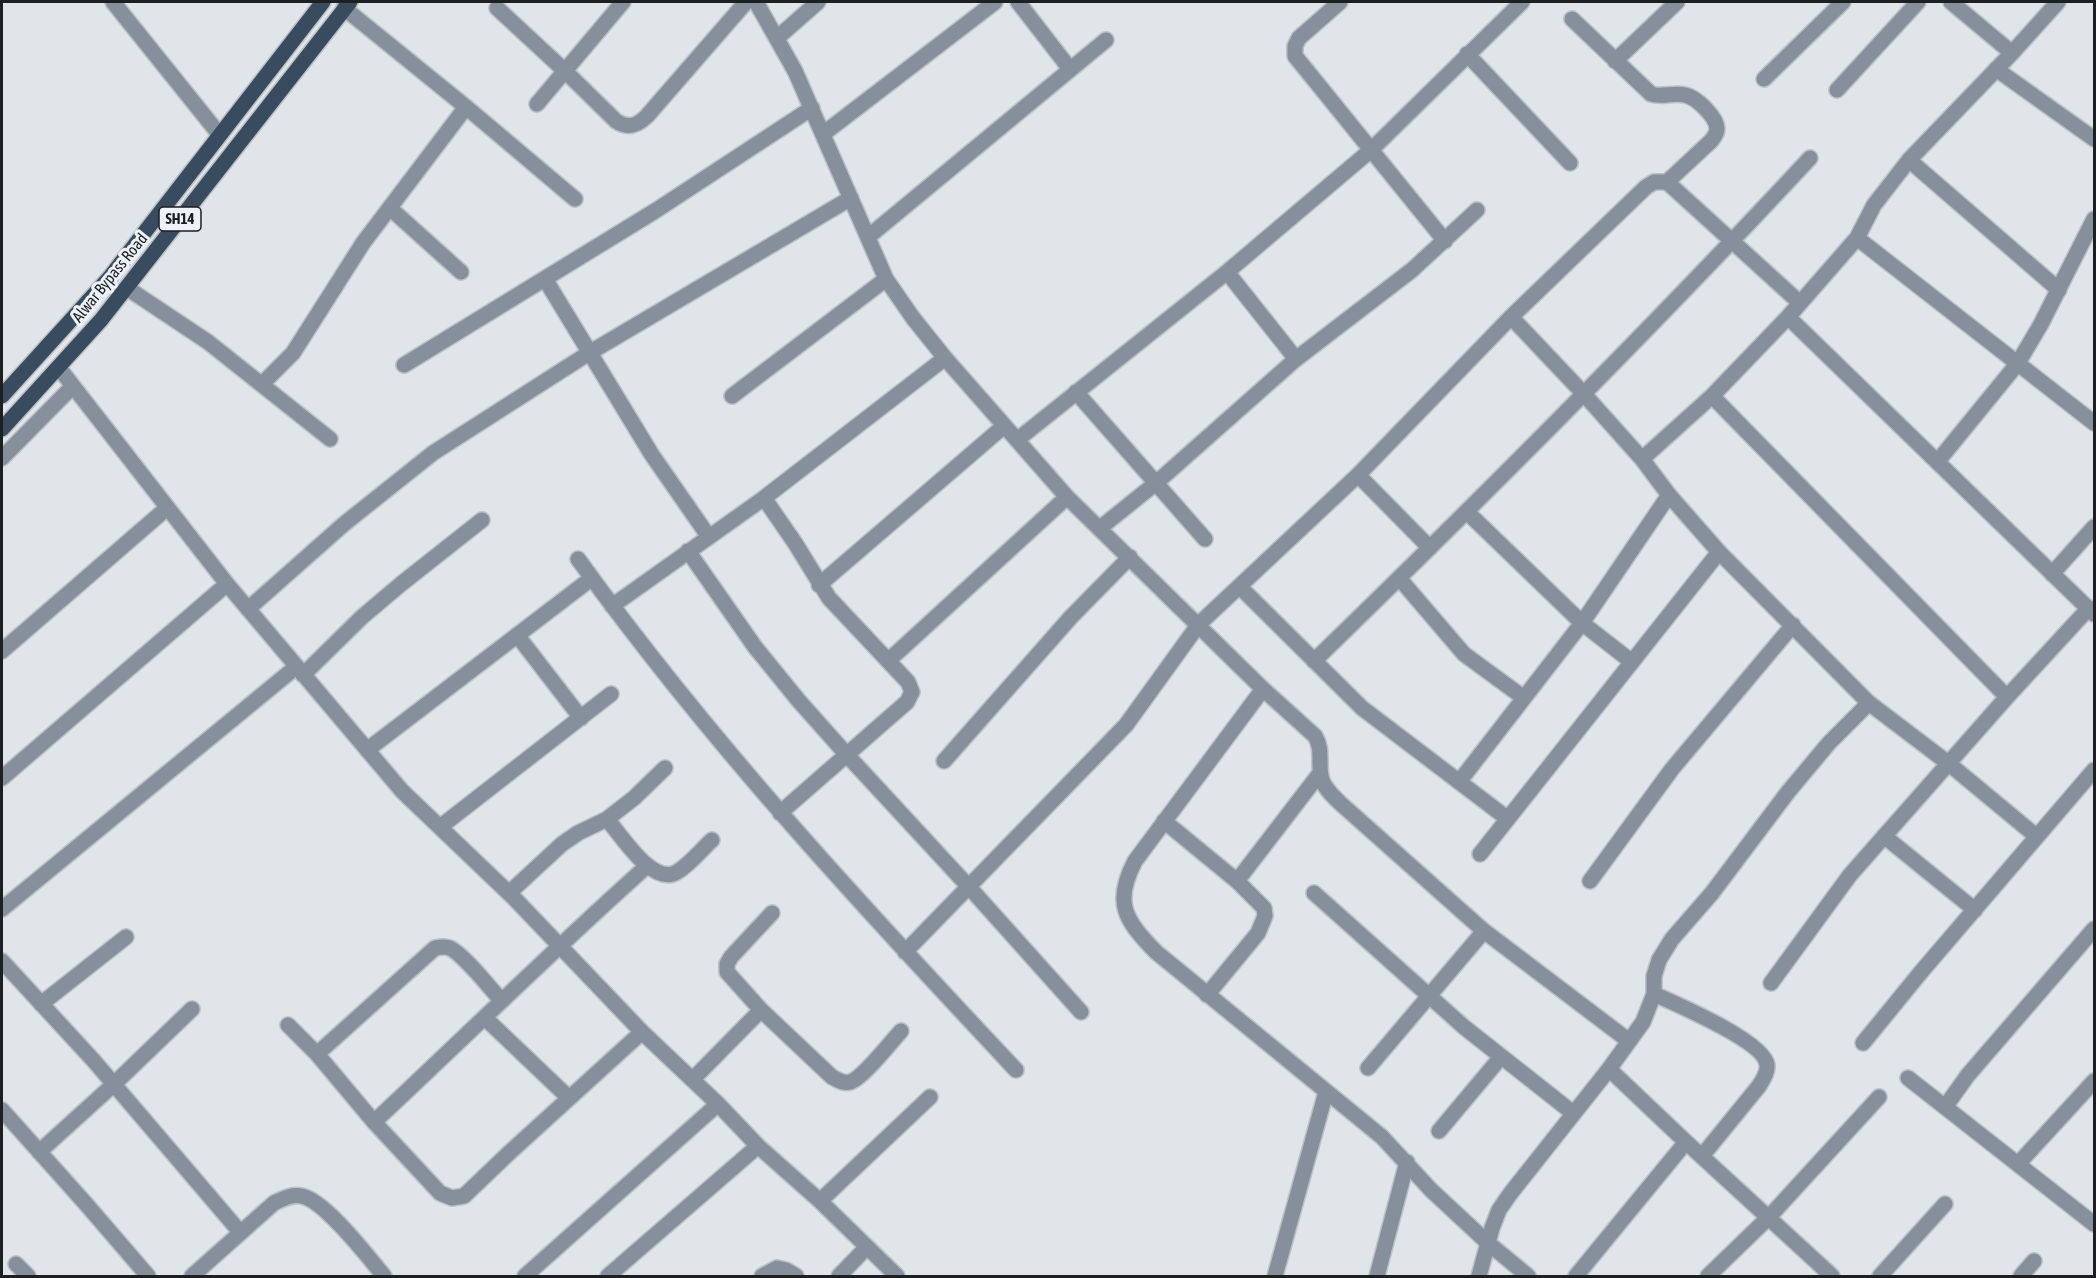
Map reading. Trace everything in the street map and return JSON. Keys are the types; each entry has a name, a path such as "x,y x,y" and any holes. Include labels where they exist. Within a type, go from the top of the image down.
{"main road":[{"name":"Alwar Bypass Road","path":"2,396 110,277 323,2"},
{"name":"Alwar Bypass Road","path":"2,429 59,368 127,288 347,5"}],"street":[{"path":"113,2 219,134"},
{"path":"537,104 623,2"},
{"path":"497,8 616,122 632,126 640,123 647,116 746,2"},
{"path":"756,2 813,108 886,279 945,358 1067,497 1263,689 1315,736 1320,744 1320,773 1323,782 1340,803 1484,931 1629,1041"},
{"path":"777,38 818,2"},
{"path":"823,134 994,2"},
{"path":"1018,2 1070,69"},
{"path":"1340,2 1299,38 1295,46 1295,56 1445,241"},
{"path":"1017,440 1227,272 1371,150 1522,2"},
{"path":"1615,60 1677,2"},
{"path":"1764,79 1843,2"},
{"path":"1837,90 1918,2"},
{"path":"1952,2 2012,53"},
{"path":"1642,459 1712,396 1788,317 1857,238 1874,205 1909,160 2058,2"},
{"path":"347,5 575,199"},
{"path":"1572,19 1651,94 1690,96 1716,123 1716,134 1711,141 1667,182"},
{"path":"868,237 1106,40"},
{"path":"1467,54 1569,163"},
{"path":"1996,69 2094,139"},
{"path":"262,384 293,352 351,261 466,107"},
{"path":"404,365 655,211 813,108"},
{"path":"1314,661 1467,512 1732,242 1810,158"},
{"path":"1909,160 2059,290"},
{"path":"905,952 1126,724 1199,624 1358,475 1511,317 1646,187 1654,182 1667,182 1800,303"},
{"path":"248,609 352,516 423,460 590,353 851,198"},
{"path":"391,208 461,272"},
{"path":"1100,528 1156,483 1296,359 1412,270 1478,210"},
{"path":"1938,461 2018,363 2059,290 2094,219"},
{"path":"1857,238 2094,423"},
{"path":"2080,249 2094,256"},
{"path":"1227,272 1296,359"},
{"path":"545,279 652,455 709,537"},
{"path":"732,396 886,279"},
{"path":"127,288 208,342 330,439"},
{"path":"1511,317 1642,459 1669,495 1719,552 1869,703 1948,763 2036,836"},
{"path":"1771,983 1850,875 2007,697 2092,611 1788,317"},
{"path":"612,606 764,498 945,358"},
{"path":"59,368 227,584 402,791 509,893 642,1032 693,1079 758,1146 820,1201 897,1276"},
{"path":"2,458 73,386"},
{"path":"1076,392 1205,539"},
{"path":"1712,396 2007,697"},
{"path":"819,585 1004,426"},
{"path":"1358,475 1430,549"},
{"path":"1459,782 1582,624 1669,495"},
{"path":"888,661 1067,497"},
{"path":"764,498 795,543 819,585 838,610 911,687 910,698 780,813"},
{"path":"2,651 167,508"},
{"path":"1467,512 1582,624 1632,662"},
{"path":"2,909 300,671 401,584 482,520"},
{"path":"2052,574 2094,526"},
{"path":"688,551 755,647 847,755 969,886 1081,1012"},
{"path":"1480,854 1719,552"},
{"path":"944,761 1063,626 1130,557"},
{"path":"579,559 612,606 708,728 780,813 905,952 1016,1070"},
{"path":"367,750 592,578"},
{"path":"1399,578 1464,654 1524,698"},
{"path":"2,778 227,584"},
{"path":"1240,587 1362,708 1508,819"},
{"path":"1590,881 1672,769 1793,625"},
{"path":"517,635 581,718"},
{"path":"1263,689 1135,861 1127,876 1123,893 1126,913 1136,931 1155,952 1382,1137 1431,1190 1488,1243 1528,1276"},
{"path":"440,827 611,694"},
{"path":"1479,1276 1499,1210 1643,1022 1654,994 1654,976 1659,960 1672,939 1712,893 1788,792 1829,743 1869,703"},
{"path":"509,893 562,844 578,833 607,819 666,768"},
{"path":"1863,1043 2094,770"},
{"path":"1237,881 1320,773"},
{"path":"607,819 647,866 658,874 668,876 677,873 712,840"},
{"path":"1164,821 1237,881 1264,908 1265,916 1258,933 1207,995"},
{"path":"1884,836 1975,910"},
{"path":"374,1122 559,945 647,866"},
{"path":"1314,892 1429,997 1501,1058 1573,1113"},
{"path":"772,913 731,957 727,964 727,972 761,1010 832,1077 842,1082 851,1082 901,1031"},
{"path":"1944,1107 1968,1075 2094,928"},
{"path":"1368,1068 1484,931"},
{"path":"41,1004 126,937"},
{"path":"317,1054 435,948 442,946 449,948 460,956 502,1001"},
{"path":"2,963 94,1061 240,1232"},
{"path":"1654,994 1752,1044 1762,1053 1767,1064 1766,1076 1759,1086 1702,1156"},
{"path":"39,1152 192,1009"},
{"path":"693,1079 761,1010"},
{"path":"485,1018 569,1098"},
{"path":"288,1025 317,1054 374,1122 440,1193 446,1197 459,1198 474,1188 509,1152 642,1032"},
{"path":"1439,1131 1501,1058"},
{"path":"1609,1069 1832,1276"},
{"path":"1908,1078 2093,1219"},
{"path":"2018,1164 2094,1081"},
{"path":"1275,1276 1326,1092"},
{"path":"820,1201 930,1097"},
{"path":"1708,1276 1769,1217 1879,1097"},
{"path":"525,1276 718,1104"},
{"path":"2,1110 148,1276"},
{"path":"1576,1276 1686,1142"},
{"path":"608,1276 758,1146"},
{"path":"1377,1276 1407,1162"},
{"path":"192,1276 274,1203 288,1196 302,1196 314,1201 350,1236 384,1276"},
{"path":"1880,1276 1945,1204"},
{"path":"839,1276 866,1248"},
{"path":"2021,1276 2034,1261"},
{"path":"16,1264 28,1276"},
{"path":"762,1276 777,1268 796,1276"}]}
